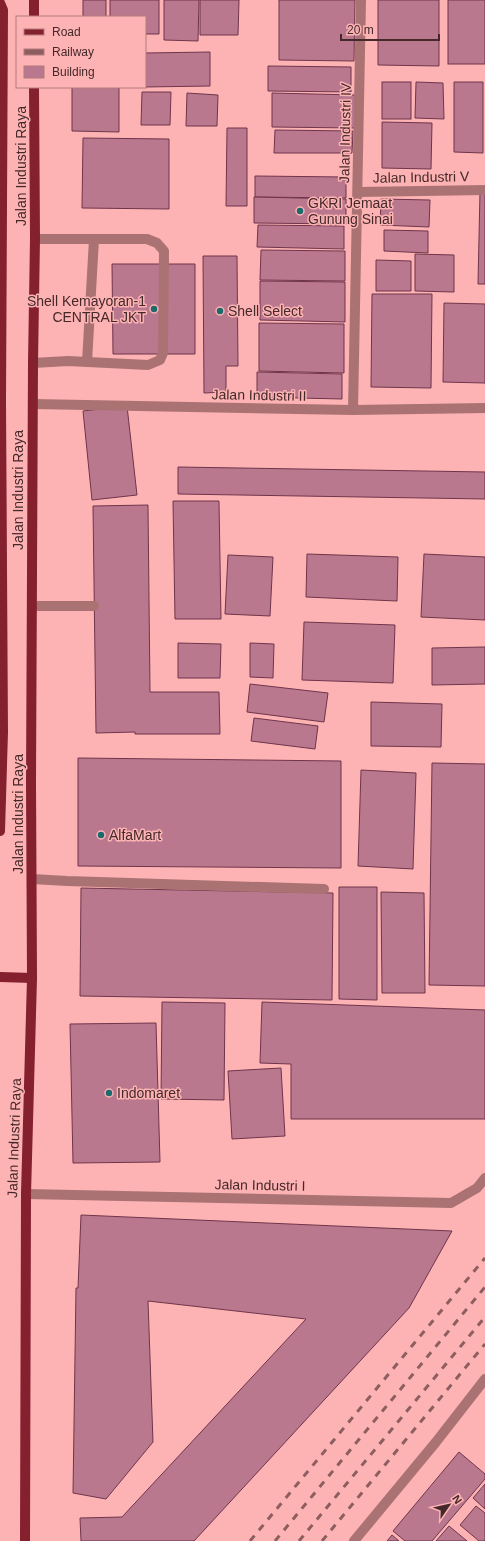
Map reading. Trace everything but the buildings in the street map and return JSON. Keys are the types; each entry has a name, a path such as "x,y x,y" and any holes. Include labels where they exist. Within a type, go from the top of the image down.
{"main road":[{"path":"34,0 34,16"},
{"name":"Jalan Industri Raya","path":"0,3 3,10 1,402 2,732 0,831"},
{"name":"Jalan Industri Raya","path":"25,1541 26,1194 32,978 32,606 35,239 34,88"},
{"path":"0,977 32,978"}],"street":[{"name":"Jalan Industri IV","path":"353,410 361,0"},
{"name":"Jalan Industri V","path":"358,192 485,190"},
{"path":"33,363 68,361 148,365 160,360 163,353 164,251 157,243 147,239 35,239"},
{"path":"87,362 94,239"},
{"name":"Jalan Industri II","path":"33,404 353,410 485,408"},
{"path":"32,606 94,606"},
{"path":"32,879 324,889"},
{"name":"Jalan Industri I","path":"26,1194 451,1203 477,1188 485,1178"},
{"path":"354,1541 436,1442 485,1379"}],"railway":[{"path":"250,1541 485,1258"},
{"path":"275,1541 485,1287"},
{"path":"299,1541 485,1317"},
{"path":"322,1541 485,1344"}],"place":[{"name":"GKRI Jemaat Gunung Sinai","path":"300,211"},
{"name":"Shell Kemayoran-1 CENTRAL JKT","path":"154,309"},
{"name":"Shell Select","path":"220,311"},
{"name":"AlfaMart","path":"101,835"},
{"name":"Indomaret","path":"109,1093"}]}
